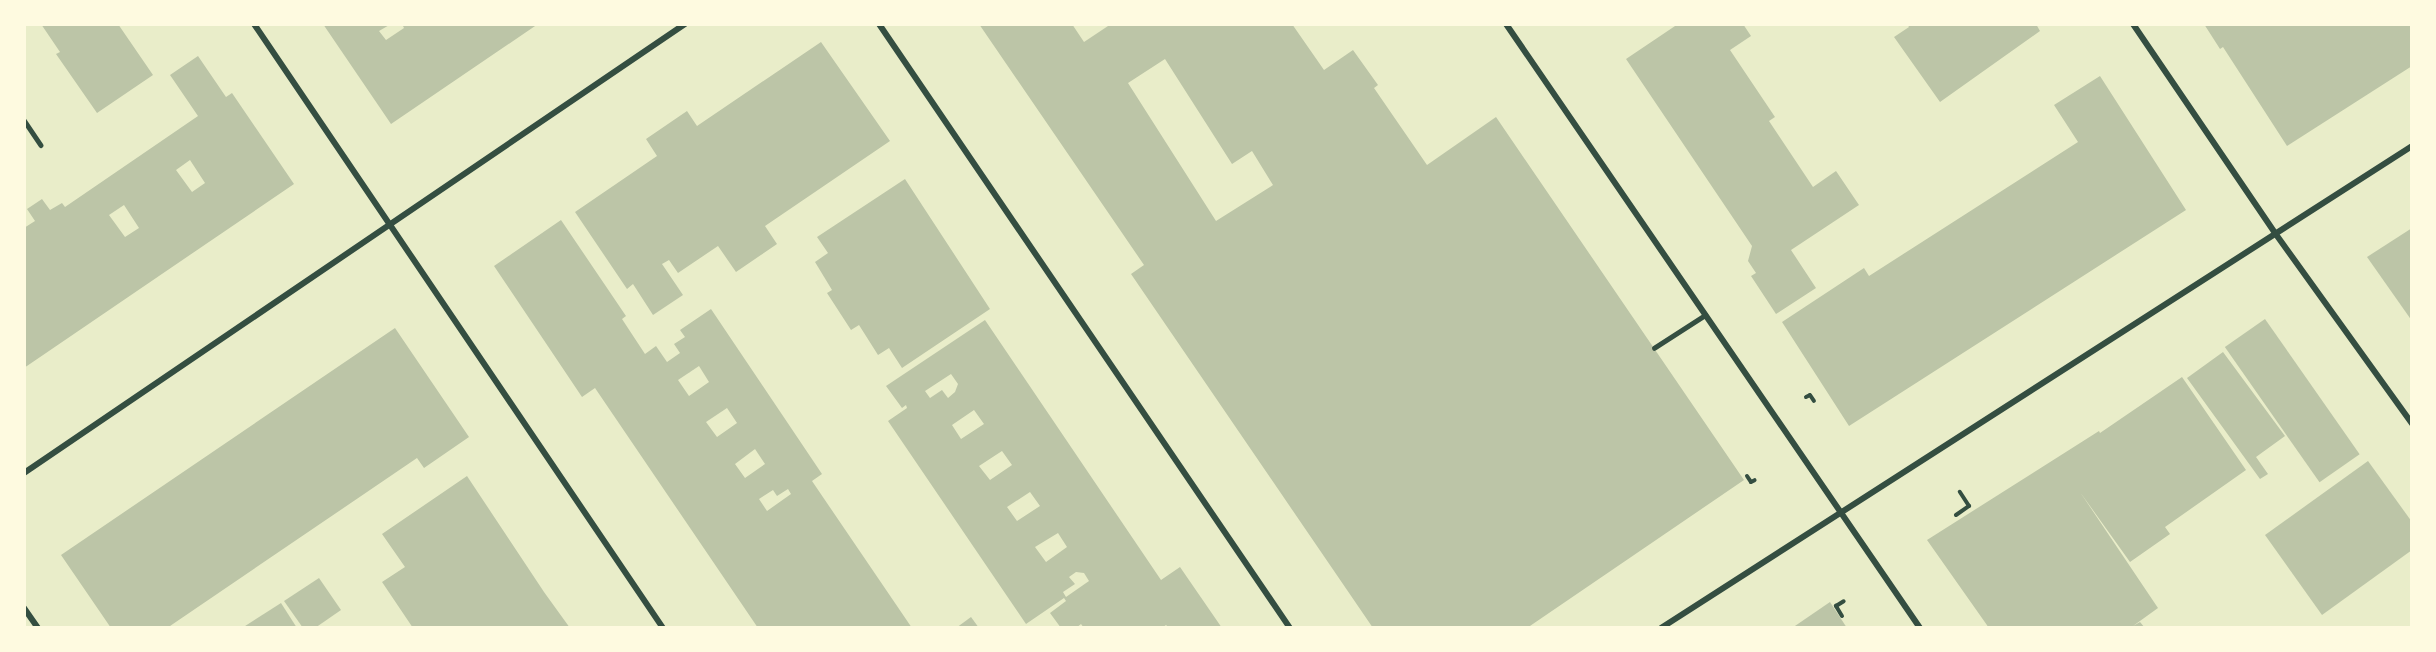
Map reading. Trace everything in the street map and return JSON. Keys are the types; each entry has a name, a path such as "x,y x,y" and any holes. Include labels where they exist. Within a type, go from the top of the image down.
{"street":[{"path":"254,24 663,628"},
{"path":"24,473 685,24"},
{"path":"879,24 1290,628"},
{"path":"1506,24 1920,628"},
{"path":"2133,24 2275,233 2412,424"},
{"path":"1661,628 2412,146"},
{"path":"24,608 38,628"}],"lane":[{"path":"24,120 41,145"},
{"path":"1654,348 1705,315"}],"path":[{"path":"1806,398 1810,395 1814,401"},
{"path":"1747,476 1751,482 1755,480"},
{"path":"1956,515 1969,506 1960,492"},
{"path":"1842,616 1836,606 1844,601"}],"building":[{"path":"41,24 118,24 153,75 97,113 56,54 60,52"},
{"path":"323,24 391,24 379,31 386,40 404,28 402,24 538,24 391,124"},
{"path":"979,24 1072,24 1084,42 1111,24 1292,24 1324,70 1353,50 1378,85 1374,88 1427,165 1496,117 1744,480 1527,628 1373,628 1131,274 1144,265","holes":["1165,59 1232,164 1252,151 1273,185 1216,221 1128,83"]},
{"path":"1678,24 1743,24 1751,36 1730,50 1775,117 1769,121 1813,187 1836,171 1859,205 1791,250 1816,288 1776,314 1751,276 1756,273 1748,261 1752,246 1626,59"},
{"path":"1907,24 2036,24 2040,31 1940,102 1894,37 1909,27"},
{"path":"2204,24 2412,24 2412,66 2287,146 2223,47 2220,49"},
{"path":"821,42 890,141 765,226 777,244 736,272 718,246 678,273 669,260 662,264 683,295 653,315 633,284 627,289 575,212 657,156 646,139 687,111 697,126"},
{"path":"198,56 226,97 232,93 294,184 24,368 24,228 35,221 27,209 42,199 50,210 62,203 65,207 198,116 170,75","holes":["190,160 205,183 192,192 176,170","124,205 139,228 125,237 109,215"]},
{"path":"2100,76 2186,210 1849,426 1782,322 1864,268 1869,276 2078,142 2054,105"},
{"path":"905,179 990,309 902,368 889,348 878,355 859,325 851,330 827,293 832,290 815,262 828,253 817,237"},
{"path":"561,220 626,316 622,319 645,354 656,346 667,362 680,353 674,344 685,337 680,330 711,309 822,474 812,481 912,628 758,628 595,388 582,397 494,266","holes":["699,366 709,382 689,396 678,380","727,408 737,423 717,437 706,422","755,449 765,464 745,478 735,464","788,489 791,494 767,511 759,499 773,490 777,496"]},
{"path":"2412,228 2412,321 2367,257"},
{"path":"2265,319 2360,454 2320,482 2225,347"},
{"path":"985,320 1161,580 1180,567 1222,628 1169,628 1166,625 1162,628 1084,628 1081,624 1076,628 1061,628 1050,613 1066,601 1064,598 1026,624 888,421 907,408 906,405 902,408 886,386","holes":["951,374 958,384 955,392 948,398 942,390 930,398 925,391","974,410 984,424 961,439 952,425","1002,451 1012,465 990,480 979,466","1030,492 1040,506 1017,521 1007,507","1058,533 1067,547 1046,562 1035,547","1076,572 1084,573 1089,581 1066,597 1063,592 1075,584 1069,577"]},
{"path":"395,328 469,437 424,468 417,458 170,626 171,628 111,628 61,555"},
{"path":"2223,352 2285,436 2256,457 2268,474 2260,479 2187,378"},
{"path":"2182,377 2246,470 2165,527 2170,534 2130,562 2080,492 2158,608 2133,626 2140,622 2145,628 1989,628 1927,540 2099,431 2100,433"},
{"path":"2368,461 2412,522 2412,550 2322,615 2265,535"},
{"path":"467,476 570,628 413,628 382,582 405,567 382,534"},
{"path":"319,578 341,610 315,628 303,628 284,601"},
{"path":"1830,602 1847,628 1792,628"},
{"path":"281,603 297,628 242,628"},
{"path":"971,617 979,628 956,628"}]}
